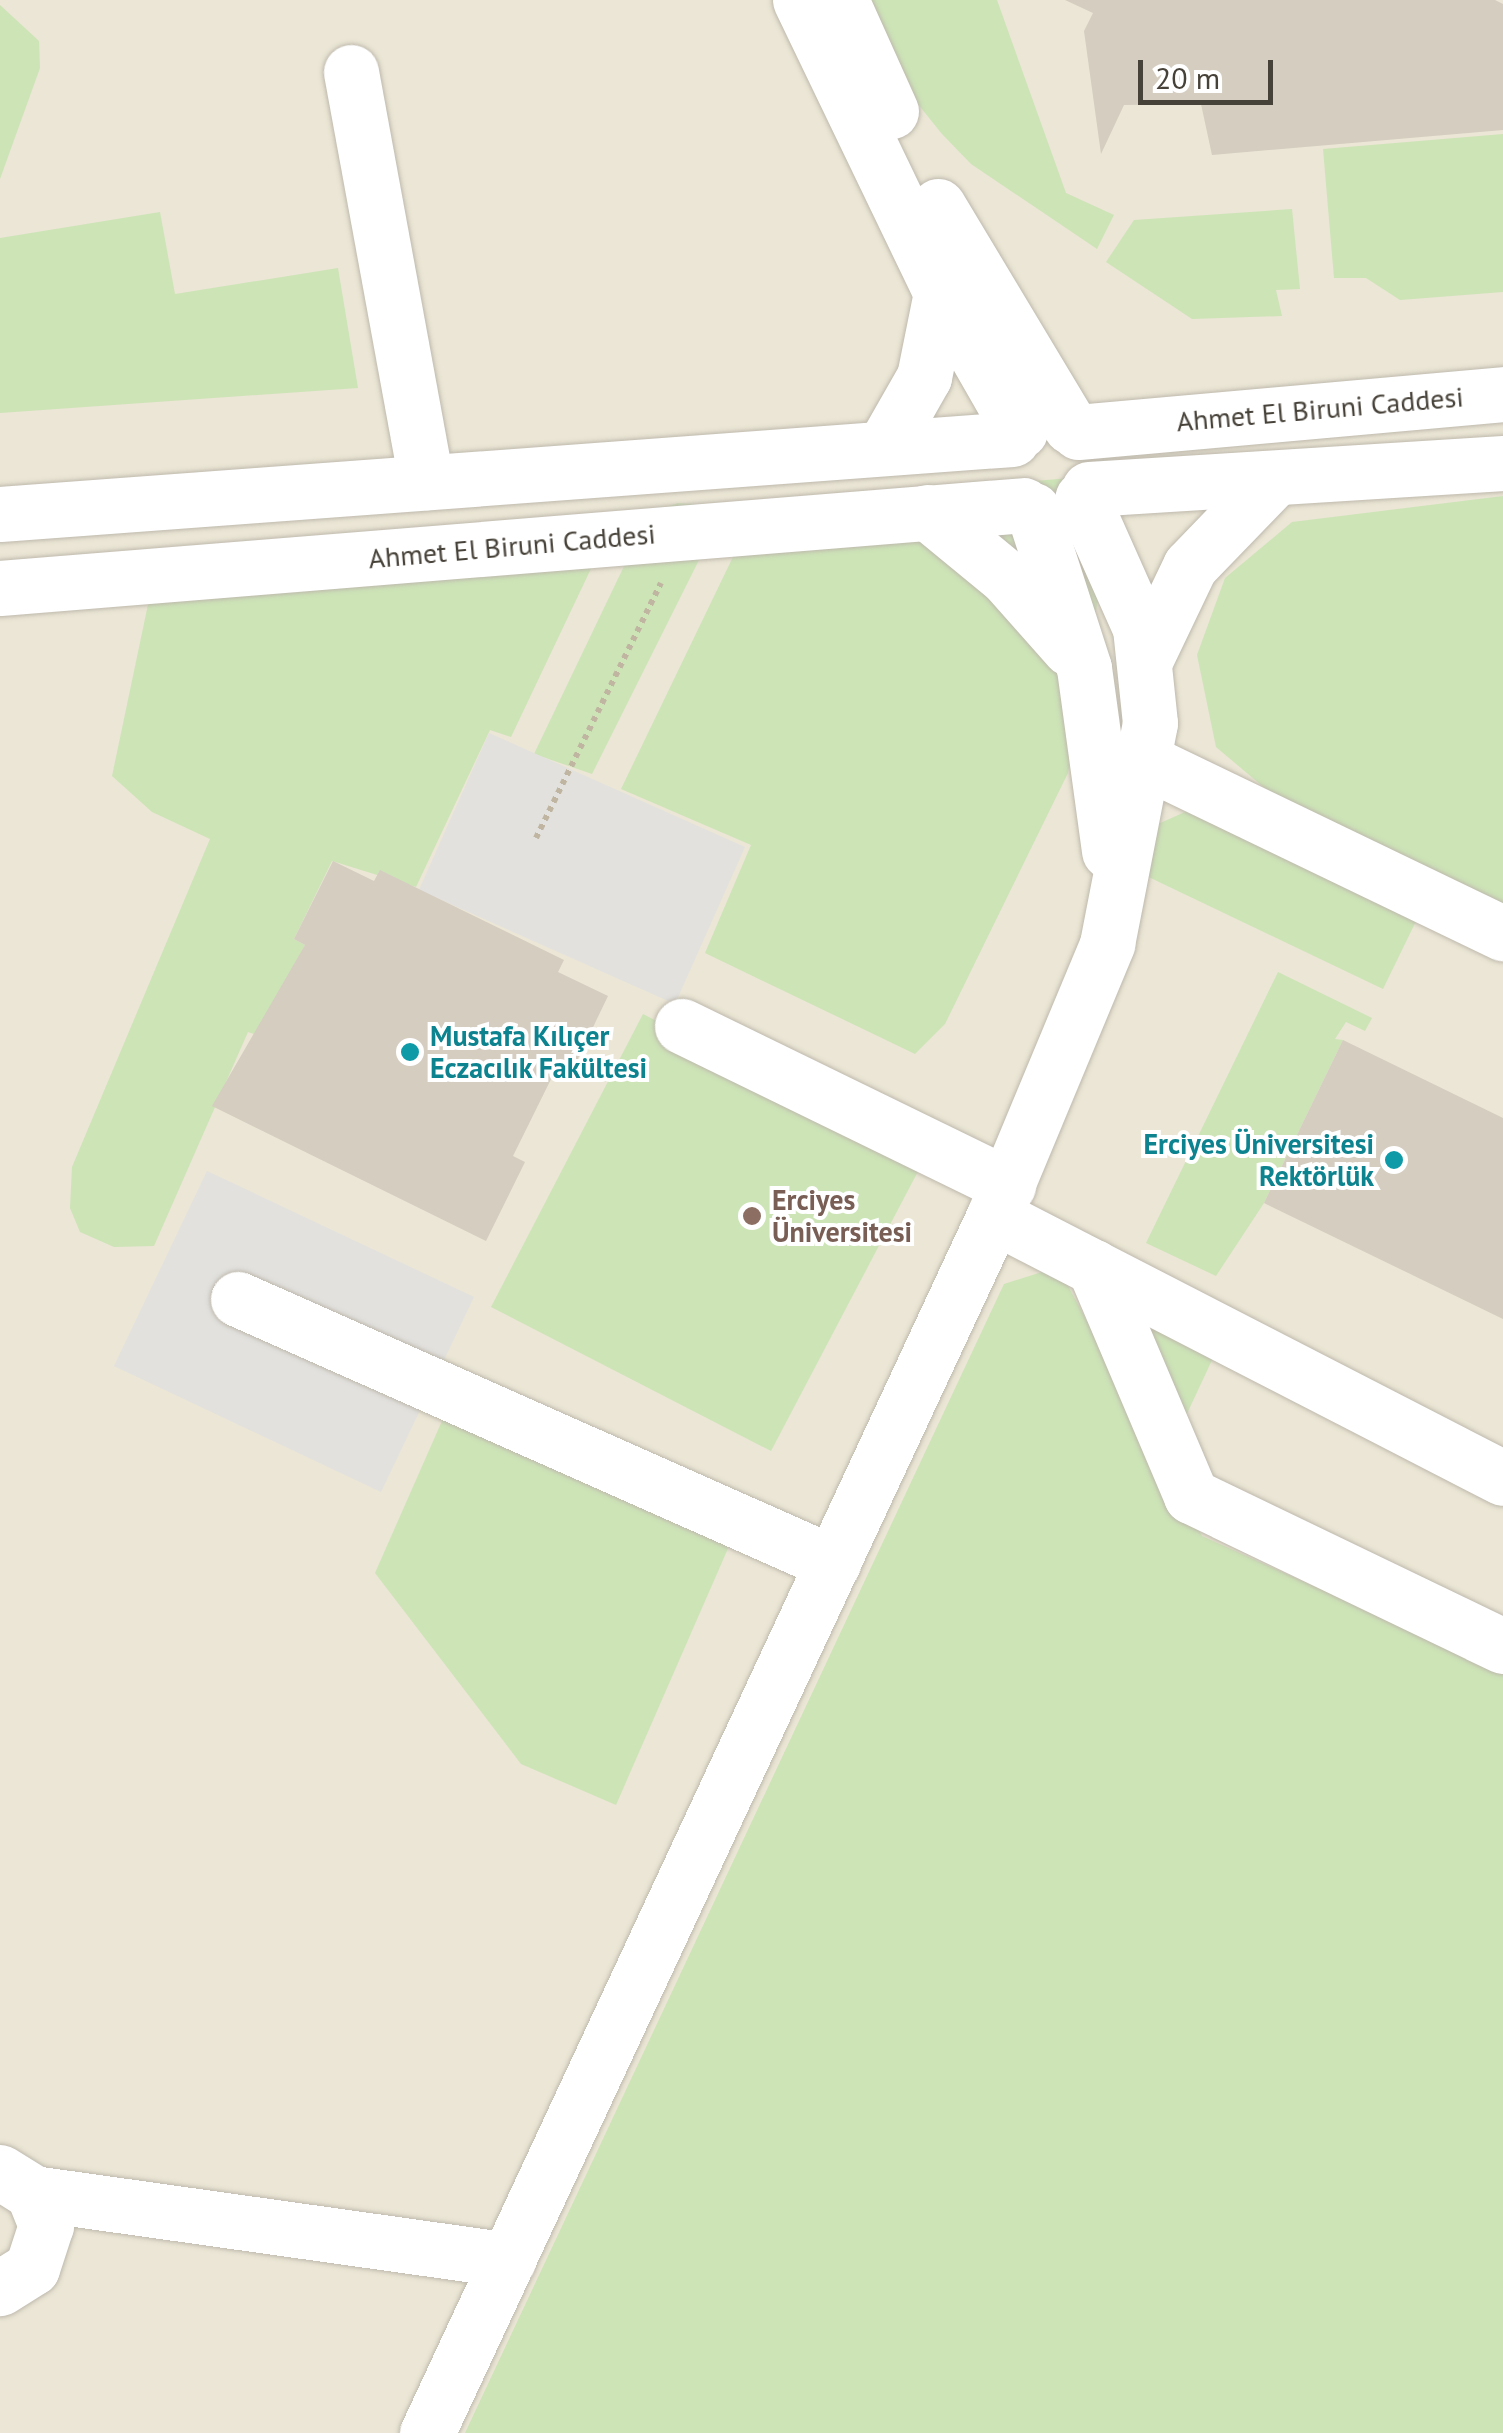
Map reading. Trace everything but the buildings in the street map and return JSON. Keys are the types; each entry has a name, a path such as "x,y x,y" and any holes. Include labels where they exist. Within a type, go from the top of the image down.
{"street":[{"path":"800,0 940,293 1045,432 1094,458 1057,501 1107,805 1107,944"},
{"path":"842,0 1045,432"},
{"path":"351,72 426,482"},
{"path":"884,447 924,377 940,293"},
{"name":"Ahmet El Biruni Caddesi","path":"0,514 884,447 1503,394"},
{"path":"426,2433 1001,1200 1107,944 1147,762 1145,660 1126,582 1057,501 1003,469 1045,432"},
{"name":"Ahmet El Biruni Caddesi","path":"0,588 1503,463"},
{"path":"1145,660 1190,566 1272,481"},
{"path":"926,512 1007,578 1084,668"},
{"path":"1147,762 1503,933"},
{"path":"682,1026 1001,1200 1094,1267 1503,1478"},
{"path":"1094,1267 1191,1496 1503,1646"},
{"path":"238,1299 834,1564"},
{"path":"16,2182 508,2260"},
{"path":"0,2288 24,2276 43,2248 16,2182"}],"path":[{"path":"536,838 685,532"}],"shaded area":[{"name":"Erciyes Üniversitesi","path":"0,0 1503,0 1503,2433 0,2433"},
{"path":"489,733 745,847 675,1004 419,890"},
{"path":"207,1171 474,1297 381,1492 114,1366"}],"green space":[{"path":"863,0 997,0 1066,193 1114,215 1097,249 971,164 942,134 905,88"},
{"path":"0,5 39,41 40,68 0,179"},
{"path":"1503,134 1503,292 1400,300 1366,278 1334,278 1323,149"},
{"path":"1292,209 1300,289 1276,290 1282,316 1192,319 1106,262 1134,220"},
{"path":"160,212 175,294 338,268 358,388 0,413 0,238"},
{"path":"1083,477 1101,582 1068,773 945,1024 915,1054 705,953 751,845 621,789 759,503"},
{"path":"1503,496 1503,907 1267,790 1216,747 1197,655 1225,578 1292,522"},
{"path":"678,503 705,505 719,520 592,774 534,754 650,512"},
{"path":"607,535 511,737 490,730 416,887 332,861 294,939 305,945 260,1036 248,1032 154,1246 114,1247 80,1232 70,1208 72,1167 210,839 152,812 112,776 159,552"},
{"path":"1194,808 1419,915 1383,989 1136,871 1158,824"},
{"path":"1278,972 1372,1018 1365,1031 1346,1022 1335,1039 1343,1040 1264,1203 1216,1276 1146,1243"},
{"path":"643,1014 924,1160 771,1451 491,1307"},
{"path":"1045,1271 1067,1284 1202,1536 1503,1671 1503,2433 465,2433 1004,1284"},
{"path":"1104,1286 1220,1343 1184,1420"},
{"path":"453,1396 740,1521 616,1805 521,1764 375,1573"}],"place":[{"name":"Mustafa Kılıçer Eczacılık Fakültesi","path":"410,1052"},
{"name":"Erciyes Üniversitesi Rektörlük","path":"1394,1160"},
{"name":"Erciyes Üniversitesi","path":"752,1216"}]}
